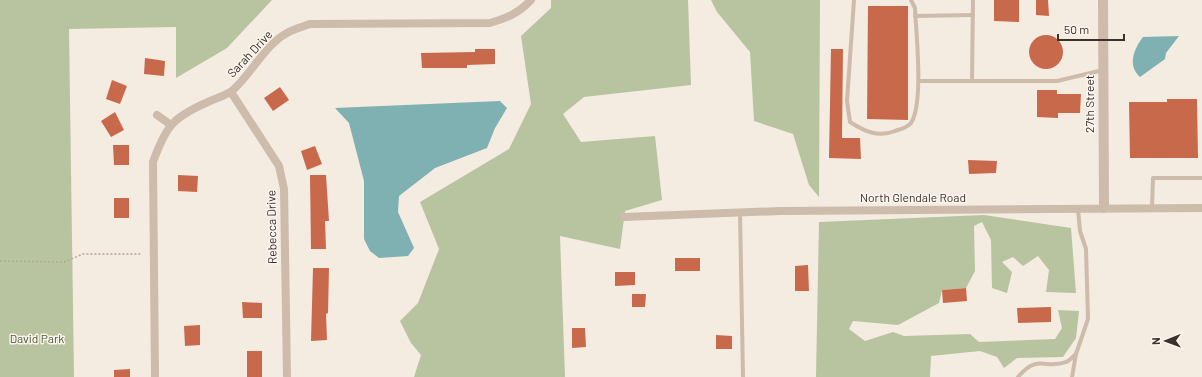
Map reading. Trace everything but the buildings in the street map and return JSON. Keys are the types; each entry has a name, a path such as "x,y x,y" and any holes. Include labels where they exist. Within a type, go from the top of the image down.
{"street":[{"name":"Sarah Drive","path":"155,377 153,162 160,141 171,125 184,112 231,92 246,79 263,54 286,34 310,24 490,23 508,18 522,10 531,0"},
{"name":"27th Street","path":"1103,0 1104,208"},
{"name":"Rebecca Drive","path":"231,92 279,166 284,189 287,377"},
{"path":"157,115 171,125"},
{"name":"North Glendale Road","path":"624,218 780,210 1202,208"}],"lane":[{"path":"854,0 847,101 850,122 863,130 885,135 905,128 911,122 915,111 919,81 915,8 911,0"},
{"path":"972,81 973,0"},
{"path":"915,16 972,15"},
{"path":"919,81 1057,81 1103,70"},
{"path":"1152,208 1153,178 1202,178"},
{"path":"1072,377 1076,354 1088,319 1086,249 1080,230 1078,208"},
{"path":"740,213 743,377"},
{"path":"1018,377 1026,368 1038,362 1054,364 1066,362 1076,354"}],"path":[{"path":"0,261 64,262 83,254 142,254"}],"green space":[{"name":"David Park","path":"0,0 272,0 227,48 176,78 176,27 69,29 74,377 0,377"},
{"path":"551,0 688,0 691,85 584,97 563,114 581,142 655,136 662,200 625,211 620,249 560,236 565,377 414,377 421,355 411,343 400,321 418,303 439,249 420,202 509,149 531,104 521,36 551,8"},
{"path":"711,0 820,0 819,197 809,185 793,134 754,121 750,52 717,12"},
{"path":"984,215 1071,228 1076,293 1046,292 1049,270 1038,256 1023,266 1013,257 1002,262 1012,272 1007,293 992,288 991,240 982,222 974,226 975,271 966,288 942,290 939,303 898,325 853,321 849,329 865,341 893,332 904,336 970,334 979,342 1055,339 1062,328 1058,310 1079,311 1076,338 1063,357 1017,358 1004,368 997,357 980,351 931,356 930,377 816,377 819,222"}],"water":[{"path":"1179,36 1166,53 1165,59 1140,77 1134,67 1133,57 1143,37"},
{"path":"500,101 507,108 495,128 487,148 435,168 399,196 398,212 414,248 408,256 379,258 370,251 364,239 364,181 349,123 335,108"}]}
